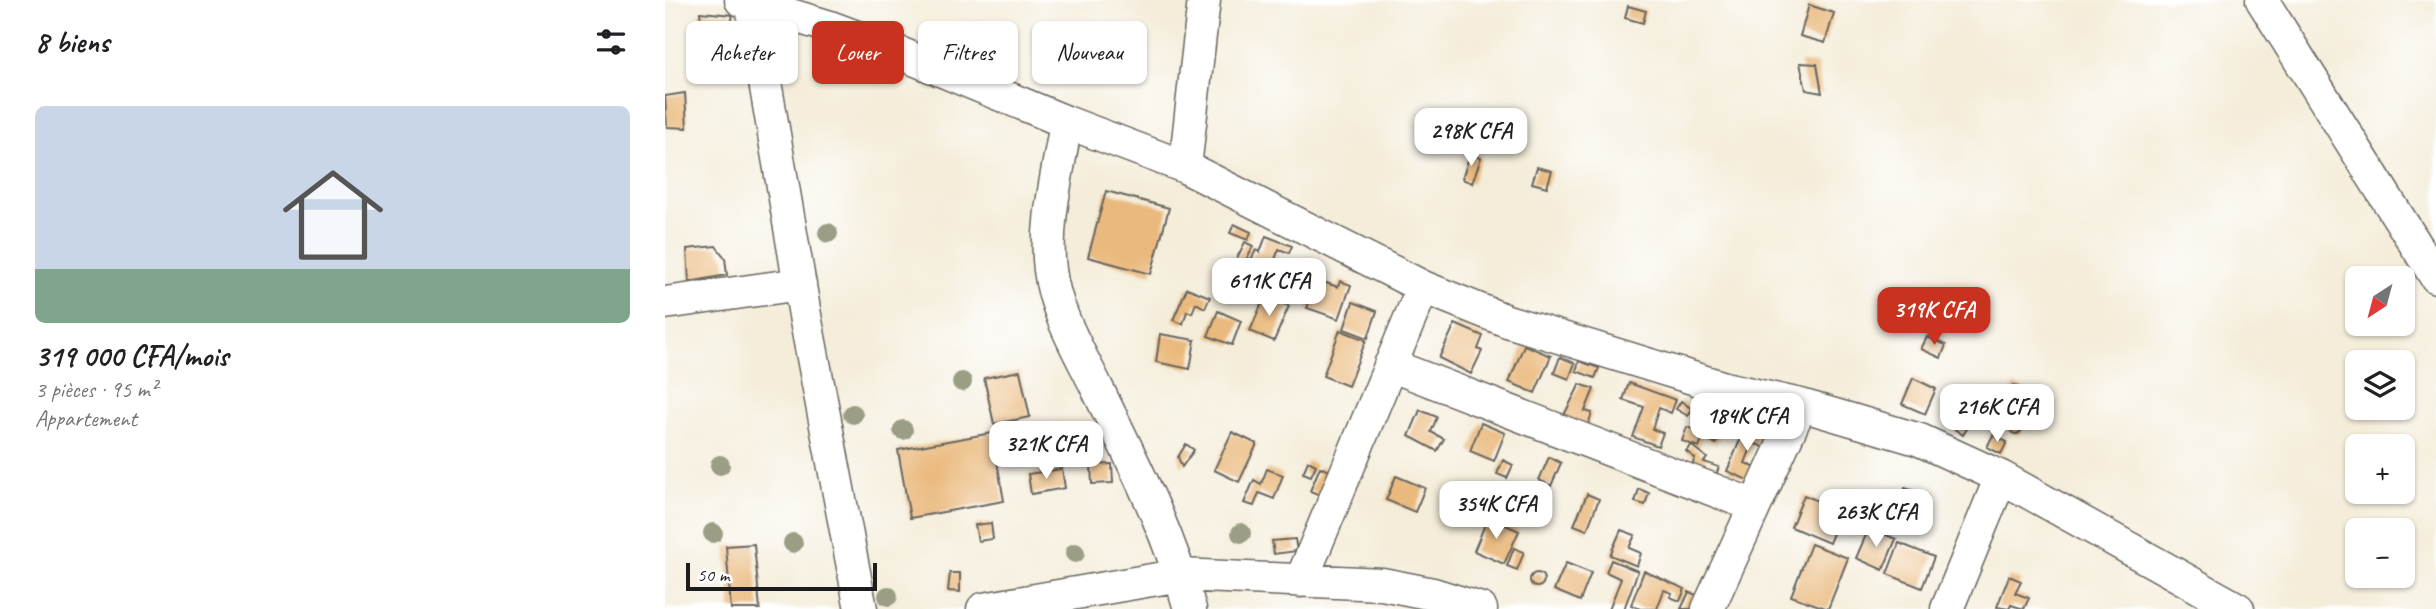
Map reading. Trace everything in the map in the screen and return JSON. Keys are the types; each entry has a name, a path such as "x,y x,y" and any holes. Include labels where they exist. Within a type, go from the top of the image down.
{"street":[{"path":"1185,167 1204,0"},
{"path":"2262,0 2436,277"},
{"path":"861,609 748,1 897,52 1066,122 1185,167 1423,287 1507,321 1725,387 1801,405 1920,440 2001,477 2238,609"},
{"path":"1066,122 1048,236 1050,271 1061,313 1154,507 1181,575 1189,609"},
{"path":"665,303 800,284"},
{"path":"1301,581 1423,287"},
{"path":"1390,365 1755,506"},
{"path":"1709,609 1801,405"},
{"path":"1947,609 2001,477"},
{"path":"983,609 1181,575 1382,584 1433,594 1481,609"}],"building":[{"path":"1809,5 1834,13 1825,43 1800,36"},
{"path":"1628,6 1646,11 1643,23 1625,18"},
{"path":"700,12 733,15 732,21 701,21"},
{"path":"1800,63 1817,64 1822,93 1806,90"},
{"path":"685,93 687,128 667,127 665,96"},
{"path":"1470,154 1481,158 1472,183 1462,179"},
{"path":"1537,167 1552,171 1547,187 1532,183"},
{"path":"1106,191 1169,208 1151,274 1088,257"},
{"path":"1234,224 1251,232 1248,240 1230,233"},
{"path":"1266,236 1292,246 1289,253 1279,249 1259,301 1221,290 1245,242 1253,246 1233,287 1236,288 1256,250 1260,252"},
{"path":"716,246 725,258 727,275 689,282 687,249"},
{"path":"1317,280 1338,287 1340,281 1351,285 1339,319 1307,308"},
{"path":"1187,288 1210,297 1205,308 1196,303 1192,313 1187,311 1183,324 1173,320"},
{"path":"1265,296 1289,306 1274,341 1250,331"},
{"path":"1353,302 1377,311 1368,338 1344,329"},
{"path":"1218,311 1241,321 1232,345 1208,336"},
{"path":"1455,324 1483,336 1478,349 1482,351 1471,374 1439,358"},
{"path":"1340,330 1366,340 1348,386 1323,376"},
{"path":"1160,334 1195,340 1190,369 1156,362"},
{"path":"1927,337 1946,345 1941,358 1921,349"},
{"path":"1524,345 1551,356 1535,393 1509,382"},
{"path":"1560,357 1575,363 1569,379 1554,373"},
{"path":"1579,361 1599,368 1595,378 1576,371"},
{"path":"1020,371 1030,417 994,424 984,378"},
{"path":"1913,378 1936,389 1925,414 1902,404"},
{"path":"1629,383 1676,400 1671,413 1659,408 1652,429 1663,433 1658,446 1633,437 1644,407 1623,400"},
{"path":"1580,384 1594,389 1585,411 1592,413 1587,428 1562,419"},
{"path":"2014,385 2024,390 2014,413 2003,408"},
{"path":"1681,401 1692,409 1688,416 1676,409"},
{"path":"1700,409 1729,419 1716,444 1703,437 1699,447 1682,441 1687,427 1705,434 1709,426 1697,421"},
{"path":"1420,410 1437,417 1431,432 1444,439 1437,451 1409,436"},
{"path":"1964,411 1974,417 1963,435 1953,428"},
{"path":"2016,422 2022,428 2016,434 2010,428"},
{"path":"1481,423 1505,433 1494,461 1470,451"},
{"path":"1746,426 1771,435 1766,448 1753,443 1745,463 1758,469 1752,482 1727,471"},
{"path":"1098,429 1102,458 1091,459 1088,441 1067,445 1066,434"},
{"path":"1232,432 1257,444 1239,482 1214,470"},
{"path":"992,433 1004,501 910,518 898,450"},
{"path":"1993,435 2007,442 2001,454 1987,447"},
{"path":"1186,444 1194,450 1182,467 1178,457"},
{"path":"1691,445 1707,458 1704,462 1719,467 1716,475 1692,466 1695,458 1686,451"},
{"path":"1549,457 1561,463 1551,486 1539,480"},
{"path":"1503,460 1513,465 1507,478 1497,474"},
{"path":"1308,461 1316,465 1311,476 1303,473"},
{"path":"1112,464 1113,483 1092,484 1091,465"},
{"path":"1320,467 1335,473 1325,497 1310,491"},
{"path":"1062,469 1065,488 1031,494 1028,474"},
{"path":"1267,469 1283,475 1274,499 1259,493 1254,506 1244,503 1254,480 1261,484"},
{"path":"1396,476 1425,488 1415,512 1386,500"},
{"path":"1905,488 1915,491 1911,504 1902,501"},
{"path":"1639,489 1649,493 1645,505 1635,502"},
{"path":"1918,493 1927,496 1924,507 1914,504"},
{"path":"1587,494 1599,499 1587,530 1574,525"},
{"path":"1804,495 1832,507 1827,520 1837,524 1829,543 1791,527"},
{"path":"1488,517 1519,531 1504,564 1474,551"},
{"path":"991,523 993,539 978,541 975,525"},
{"path":"1869,528 1896,539 1883,570 1856,558"},
{"path":"1621,530 1635,535 1629,548 1641,553 1637,566 1610,555"},
{"path":"1295,539 1297,551 1274,554 1272,541"},
{"path":"1899,543 1934,557 1922,588 1887,574"},
{"path":"754,544 760,609 731,609 726,546"},
{"path":"1811,544 1848,558 1828,609 1791,596"},
{"path":"1514,548 1524,552 1517,570 1507,566"},
{"path":"1611,560 1638,571 1624,609 1609,609 1621,579 1606,572"},
{"path":"1566,563 1591,573 1580,601 1554,590"},
{"path":"1644,571 1685,589 1680,601 1670,597 1672,593 1664,590 1657,609 1640,609 1631,605"},
{"path":"950,573 960,573 960,592 948,591"},
{"path":"1537,573 1542,575 1542,585 1537,587 1532,585 1530,580 1532,575"},
{"path":"2009,576 2021,581 2015,593 2029,598 2024,609 2011,605 2009,609 1997,607"},
{"path":"1689,592 1709,600 1705,609 1681,609"}]}
